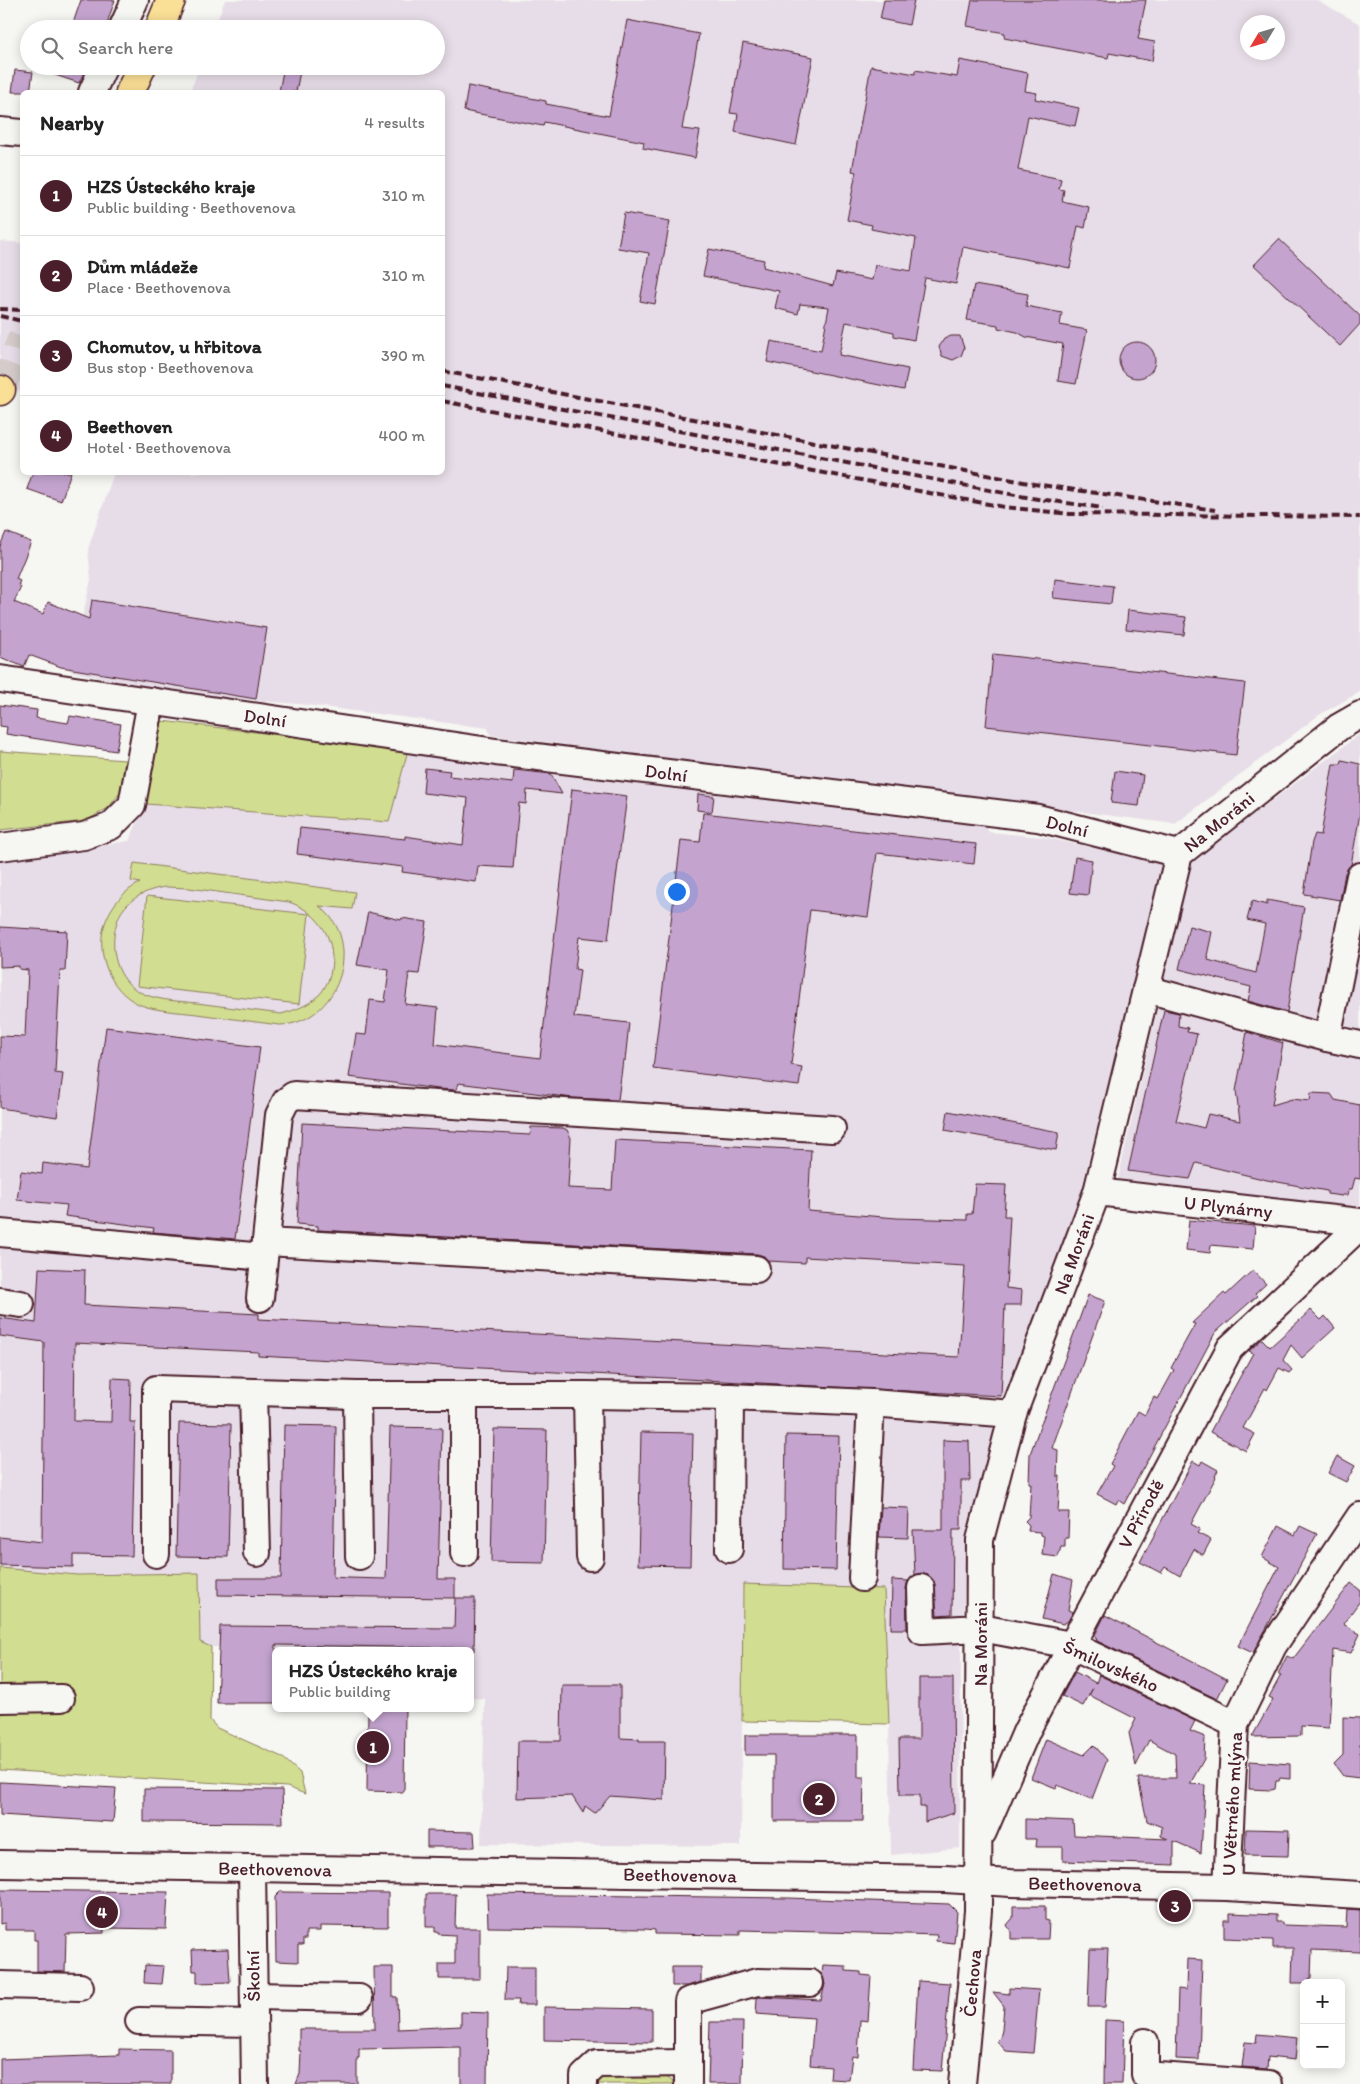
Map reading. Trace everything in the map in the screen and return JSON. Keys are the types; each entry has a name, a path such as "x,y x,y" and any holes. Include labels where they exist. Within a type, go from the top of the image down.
{"main road":[{"path":"162,20 171,0"},
{"path":"131,90 138,75"}],"street":[{"path":"126,20 135,0"},
{"path":"93,90 100,75"},
{"path":"0,131 20,133"},
{"name":"Dolní","path":"0,679 496,752 1038,818 1179,854"},
{"path":"0,847 84,836 110,826 116,821 132,805 151,701"},
{"name":"Na Moráni","path":"979,1881 980,1540 1013,1414 1097,1192 1179,854 1339,727 1360,715"},
{"path":"1327,1038 1360,876"},
{"path":"1146,989 1360,1046"},
{"path":"260,1298 279,1115 286,1101 294,1095 832,1129"},
{"name":"U Plynárny","path":"1097,1192 1360,1222"},
{"name":"V Přírodě","path":"978,1842 1027,1730 1230,1348 1360,1226"},
{"path":"0,1233 265,1250 756,1269"},
{"path":"156,1554 156,1390 357,1395 730,1397 871,1403 1013,1414"},
{"path":"254,1392 257,1553"},
{"path":"357,1395 359,1556"},
{"path":"587,1395 590,1557"},
{"path":"464,1396 464,1553"},
{"path":"730,1397 730,1549"},
{"path":"862,1578 871,1403"},
{"name":"U Větrného mlýna","path":"1228,1887 1235,1724 1273,1646 1360,1516"},
{"name":"Šmilovského","path":"921,1588 922,1632 981,1628 1071,1645 1235,1724"},
{"path":"0,1699 61,1698"},
{"name":"Beethovenova","path":"0,1864 935,1879 1228,1887 1360,1896"},
{"name":"Školní","path":"252,1868 255,2084"},
{"name":"Čechova","path":"962,2084 979,1881"},
{"path":"584,2084 584,2076 597,2064 688,2073 688,2001 757,1982 810,1984"},
{"path":"0,1985 80,1987"},
{"path":"254,1996 359,1998"},
{"path":"139,2021 254,2023"},
{"path":"1145,2042 1144,2075 1269,2084"}],"shaded area":[{"path":"225,0 1317,0 1360,24 1360,692 1319,715 1175,824 490,735 488,728 299,704 173,694 70,671 91,580 88,549 113,475 445,475 445,90 191,90 197,75 445,75 445,20 217,20"},
{"path":"0,241 20,243 20,391 0,389"},
{"path":"1360,734 1360,1208 1118,1179 1191,862"},
{"path":"408,750 981,822 989,832 1043,837 1163,863 1085,1175 1082,1206 968,1540 961,1643 960,1848 891,1855 884,1589 743,1585 741,1846 481,1844 485,1699 474,1698 474,1647 211,1647 200,1642 198,1573 77,1575 0,1568 0,861 129,841 146,804 389,822"}],"green space":[{"path":"162,721 408,750 389,822 146,804"},
{"path":"0,751 125,760 121,792 108,808 86,821 0,830"},
{"path":"134,863 355,892 352,909 319,906 333,921 341,939 343,959 339,979 330,997 317,1011 300,1021 279,1025 161,1010 136,1003 127,997 112,980 107,970 102,947 102,936 106,920 114,905 126,892 140,883 131,881","holes":["166,887 189,888 289,902 310,913 324,930 329,940 331,951 330,975 321,993 306,1005 281,1014 164,999 144,994 134,988 120,972 114,951 115,929 121,912 131,901 151,890"]},
{"path":"147,896 309,914 299,1004 137,986"},
{"path":"0,1568 77,1575 199,1573 200,1642 211,1647 210,1720 217,1728 282,1757 300,1773 305,1794 287,1787 0,1770"},
{"path":"743,1584 884,1589 889,1724 742,1721"},
{"path":"608,2072 661,2073 676,2084 593,2084"}],"building":[{"path":"81,0 115,0 108,20 74,20"},
{"path":"884,0 914,0 909,25 880,19"},
{"path":"972,0 1146,0 1138,39 1155,42 1152,61 1109,53 1108,58 1004,38 1005,33 967,26"},
{"path":"627,20 699,34 682,129 700,131 695,158 643,148 644,142 544,122 543,126 464,111 468,86 546,101 546,104 609,116"},
{"path":"743,43 813,57 796,145 735,132 738,114 730,113"},
{"path":"960,60 1028,73 1025,91 1037,93 1035,99 1079,108 1075,126 1028,116 1018,170 1061,179 1059,189 1064,190 1062,201 1089,207 1085,228 1078,226 1070,268 963,247 956,284 925,278 914,340 894,336 894,332 846,322 839,355 908,369 904,390 767,362 771,341 821,351 829,307 800,304 798,314 775,308 779,291 703,276 709,249 764,260 763,267 833,286 836,273 872,280 875,265 911,271 916,238 871,229 872,225 847,220 856,172 852,171 871,66 915,74 915,70 957,77"},
{"path":"15,70 20,71 20,75 33,75 30,90 12,92"},
{"path":"55,75 83,75 79,83"},
{"path":"282,75 299,75 296,90 279,90"},
{"path":"624,213 670,221 655,304 640,301 649,253 618,248"},
{"path":"1279,239 1360,316 1360,324 1340,346 1254,265"},
{"path":"974,285 1028,294 1026,306 1062,313 1060,325 1087,330 1076,384 1058,381 1063,344 1026,337 1017,332 998,328 998,325 967,320"},
{"path":"951,336 960,336 964,348 961,356 953,360 942,356 939,347 944,339"},
{"path":"1137,342 1144,343 1150,347 1154,353 1154,367 1150,373 1144,377 1137,378 1130,377 1124,373 1120,367 1119,360 1120,353 1124,347 1130,343"},
{"path":"32,475 70,475 61,501 27,489"},
{"path":"6,532 31,542 16,579 20,581 18,585 21,587 14,602 43,614 48,602 89,619 92,600 267,628 256,699 61,667 29,655 24,667 0,657 0,546"},
{"path":"1055,579 1113,586 1111,604 1053,598"},
{"path":"1128,610 1186,617 1184,635 1126,629"},
{"path":"993,654 1245,683 1236,755 986,726"},
{"path":"0,705 37,710 36,718 68,723 70,716 121,724 116,751 6,734 7,727 0,726"},
{"path":"1342,760 1360,764 1360,813 1351,865 1345,873 1340,900 1304,894 1312,842 1315,834 1321,835 1333,764 1341,764"},
{"path":"425,768 450,771 449,776 513,783 514,770 551,774 562,794 527,790 526,804 519,803 513,868 478,866 476,882 402,872 403,867 297,854 300,828 405,839 405,836 463,845 468,798 423,793"},
{"path":"1115,771 1143,775 1139,806 1111,803"},
{"path":"572,789 627,796 608,940 579,937 575,969 580,970 574,1017 629,1023 618,1100 573,1098 458,1083 456,1090 438,1089 349,1077 356,1034 366,1035 370,1000 385,1002 389,970 357,965 368,912 401,920 402,918 427,922 419,974 409,973 405,1004 438,1008 435,1044 540,1058"},
{"path":"698,794 714,796 712,812 697,810"},
{"path":"703,813 976,844 974,864 877,853 868,917 810,910 791,1065 802,1067 799,1086 653,1068 681,840 700,842"},
{"path":"1075,857 1092,860 1088,895 1070,893"},
{"path":"1267,900 1304,907 1287,1012 1248,1001 1251,987 1179,969 1189,926 1212,932 1207,956 1209,956 1208,960 1256,973 1265,924 1247,920 1252,901 1267,905"},
{"path":"0,927 67,931 65,971 60,971 55,1073 63,1074 57,1117 0,1108 0,1036 25,1037 28,970 19,969 19,966 0,967"},
{"path":"1164,1010 1179,1013 1178,1026 1188,1028 1187,1032 1197,1034 1176,1121 1204,1128 1208,1114 1240,1121 1236,1091 1247,1032 1283,1043 1272,1105 1292,1099 1310,1101 1311,1093 1331,1094 1335,1100 1360,1105 1360,1179 1355,1178 1348,1195 1327,1194 1327,1191 1267,1180 1196,1163 1190,1179 1128,1171"},
{"path":"106,1027 260,1047 235,1239 153,1232 154,1228 65,1216 67,1205 17,1200 21,1171 42,1174 43,1163 87,1169"},
{"path":"948,1111 1059,1132 1056,1150 945,1130"},
{"path":"302,1123 530,1135 531,1127 563,1128 567,1130 571,1138 568,1188 612,1190 615,1140 811,1150 808,1211 897,1218 967,1220 967,1214 972,1214 975,1184 1006,1185 1004,1216 1010,1216 1006,1288 1022,1290 1021,1305 1005,1305 1001,1396 258,1356 258,1352 75,1343 74,1421 111,1422 112,1378 131,1379 130,1422 135,1422 132,1556 73,1555 73,1567 0,1565 0,1537 42,1542 44,1342 0,1336 0,1318 36,1323 39,1268 85,1270 84,1305 259,1314 259,1319 959,1357 965,1266 805,1257 805,1263 768,1261 764,1256 757,1254 318,1230 318,1226 297,1224"},
{"path":"1189,1220 1255,1226 1253,1249 1211,1245 1210,1253 1186,1250"},
{"path":"1253,1270 1266,1284 1255,1294 1257,1296 1215,1333 1124,1504 1118,1500 1116,1504 1097,1494 1113,1466 1110,1464 1138,1411 1145,1415 1154,1397 1158,1399 1174,1370 1171,1368 1195,1324 1192,1323 1224,1293 1226,1295"},
{"path":"1088,1295 1105,1301 1052,1448 1058,1450 1057,1476 1060,1476 1058,1512 1069,1512 1068,1538 1065,1538 1065,1547 1061,1547 1058,1557 1042,1555 1044,1536 1040,1535 1040,1532 1028,1531 1029,1525 1025,1521 1029,1517 1030,1454"},
{"path":"1311,1310 1321,1320 1325,1316 1335,1328 1302,1358 1291,1345 1283,1360 1292,1370 1289,1373 1279,1368 1267,1390 1265,1388 1243,1428 1255,1434 1246,1451 1210,1432 1253,1353 1249,1351 1262,1339 1270,1347"},
{"path":"179,1423 231,1424 228,1557 176,1556"},
{"path":"284,1425 336,1426 333,1577 386,1579 390,1427 442,1428 438,1579 455,1579 455,1598 218,1595 218,1578 281,1578"},
{"path":"494,1429 547,1430 544,1563 491,1562"},
{"path":"641,1432 693,1433 690,1566 638,1565"},
{"path":"786,1435 839,1436 836,1570 784,1569"},
{"path":"943,1440 969,1441 970,1481 961,1481 961,1530 953,1530 952,1614 937,1615 934,1581 928,1575 921,1573 915,1575 913,1530 943,1530"},
{"path":"1337,1456 1355,1466 1346,1482 1328,1473"},
{"path":"1193,1461 1200,1465 1202,1461 1218,1470 1191,1524 1200,1529 1197,1533 1211,1540 1203,1555 1194,1549 1180,1576 1165,1567 1161,1573 1140,1562"},
{"path":"881,1507 909,1508 908,1538 879,1537"},
{"path":"1278,1526 1295,1535 1300,1526 1317,1534 1253,1653 1238,1646 1279,1567 1262,1557"},
{"path":"1054,1574 1073,1580 1068,1610 1073,1612 1068,1621 1063,1624 1042,1619"},
{"path":"892,1580 908,1581 906,1588 907,1629 891,1629"},
{"path":"1351,1583 1360,1590 1360,1601 1343,1624 1360,1634 1351,1653 1333,1650 1329,1728 1301,1726 1301,1736 1252,1737 1273,1699 1269,1697 1281,1675 1278,1674 1287,1656 1293,1659"},
{"path":"455,1598 475,1598 474,1651 474,1647 276,1645 276,1647 272,1647 272,1703 217,1703 220,1626 454,1628"},
{"path":"1105,1615 1227,1679 1217,1699 1097,1641 1095,1635"},
{"path":"1075,1672 1096,1683 1099,1675 1195,1721 1190,1731 1205,1737 1204,1759 1190,1784 1205,1785 1201,1853 1174,1841 1174,1865 1063,1861 1063,1847 1036,1847 1037,1839 1025,1839 1025,1819 1073,1821 1074,1835 1168,1839 1161,1836 1162,1827 1147,1821 1138,1778 1176,1778 1175,1754 1149,1740 1136,1766 1129,1733 1136,1719 1089,1695 1083,1706 1062,1696"},
{"path":"919,1678 953,1678 954,1813 925,1822 925,1807 920,1807 920,1795 900,1795 899,1739 919,1739"},
{"path":"562,1685 620,1685 620,1738 639,1739 639,1741 665,1741 664,1800 610,1796 595,1813 585,1806 583,1813 572,1796 517,1798 518,1741 561,1741"},
{"path":"368,1712 405,1712 404,1792 367,1791"},
{"path":"1343,1717 1360,1718 1360,1778 1343,1776 1334,1764 1343,1755"},
{"path":"745,1735 858,1735 858,1777 864,1777 863,1821 774,1821 774,1755 745,1755"},
{"path":"1046,1739 1084,1755 1094,1745 1107,1760 1092,1799 1057,1785 1056,1788 1031,1778"},
{"path":"1250,1761 1290,1764 1290,1779 1280,1778 1279,1781 1276,1781 1275,1789 1271,1790 1249,1789"},
{"path":"0,1782 116,1788 113,1822 0,1815"},
{"path":"144,1789 282,1790 283,1823 144,1822"},
{"path":"1246,1829 1289,1830 1288,1856 1245,1855"},
{"path":"427,1831 474,1832 475,1847 427,1847"},
{"path":"0,1890 168,1892 166,1929 104,1928 104,1933 66,1934 65,1972 37,1971 37,1940 34,1940 34,1930 5,1930 5,1923 0,1924"},
{"path":"280,1892 388,1893 388,1927 320,1926 320,1931 306,1931 306,1939 303,1939 303,1945 298,1945 298,1962 276,1961 275,1897"},
{"path":"426,1894 456,1894 455,1928 480,1928 480,1979 439,1979 439,1964 455,1964 455,1935 438,1934 438,1932 435,1932 435,1927 426,1927"},
{"path":"487,1894 788,1898 949,1904 957,1912 954,1943 936,1941 937,1935 906,1934 740,1930 740,1935 655,1934 655,1930 646,1929 488,1927"},
{"path":"1013,1906 1045,1906 1045,1920 1049,1921 1048,1939 1011,1939 1011,1932 1007,1925 1013,1918"},
{"path":"1347,1909 1360,1910 1360,1952 1312,1950 1311,1978 1300,1979 1300,1983 1292,1983 1293,1948 1273,1948 1273,1940 1224,1938 1224,1920 1230,1920 1230,1913 1276,1915 1276,1922 1282,1922 1282,1925 1346,1927"},
{"path":"228,1949 230,1982 197,1983 197,1971 193,1971 192,1950"},
{"path":"1090,1949 1108,1949 1105,2007 1088,2007"},
{"path":"1187,1959 1202,1960 1199,2060 1176,2059 1178,1989 1186,1990"},
{"path":"145,1965 164,1966 162,1984 144,1983"},
{"path":"823,1965 846,1966 846,1971 861,1972 861,1975 871,1976 868,2021 860,2020 858,2057 852,2056 849,2080 830,2079 831,2067 810,2065 814,2018 756,2014 757,1998 759,1997 821,2000 825,1984 822,1975"},
{"path":"374,1967 393,1967 393,1997 397,1997 398,2029 461,2026 461,2012 488,2013 487,2084 461,2084 461,2047 359,2049 357,2084 296,2084 300,2074 301,2051 299,2051 299,2029 375,2029"},
{"path":"506,1967 535,1967 535,2005 518,2005 519,2000 505,2000"},
{"path":"672,1967 701,1967 701,1982 687,1986 672,1986"},
{"path":"918,1981 950,1983 942,2071 913,2070"},
{"path":"1009,1988 1039,1990 1033,2053 1006,2051 997,2041 1002,2030 1004,2006 993,1992 1009,1994"},
{"path":"544,2007 652,2009 652,2042 544,2040"},
{"path":"1105,2020 1124,2021 1122,2084 1104,2084"},
{"path":"710,2022 743,2022 742,2084 708,2084"},
{"path":"1257,2034 1297,2038 1295,2060 1268,2057 1267,2069 1242,2067 1245,2042 1256,2043"},
{"path":"119,2049 171,2050 171,2084 0,2084 0,2059 119,2055"}],"tunnel":[{"path":"1,390 20,342"}],"railway":[{"path":"0,309 20,310"},
{"path":"0,316 20,321"},
{"path":"445,372 1034,484 1215,510"},
{"path":"445,387 1031,498 1103,508"},
{"path":"445,402 1004,507 1070,514 1360,517"}],"place":[{"name":"HZS Ústeckého kraje","path":"373,1747"},
{"name":"Dům mládeže","path":"819,1799"},
{"name":"Chomutov, u hřbitova","path":"1175,1906"},
{"name":"Beethoven","path":"102,1912"}]}
